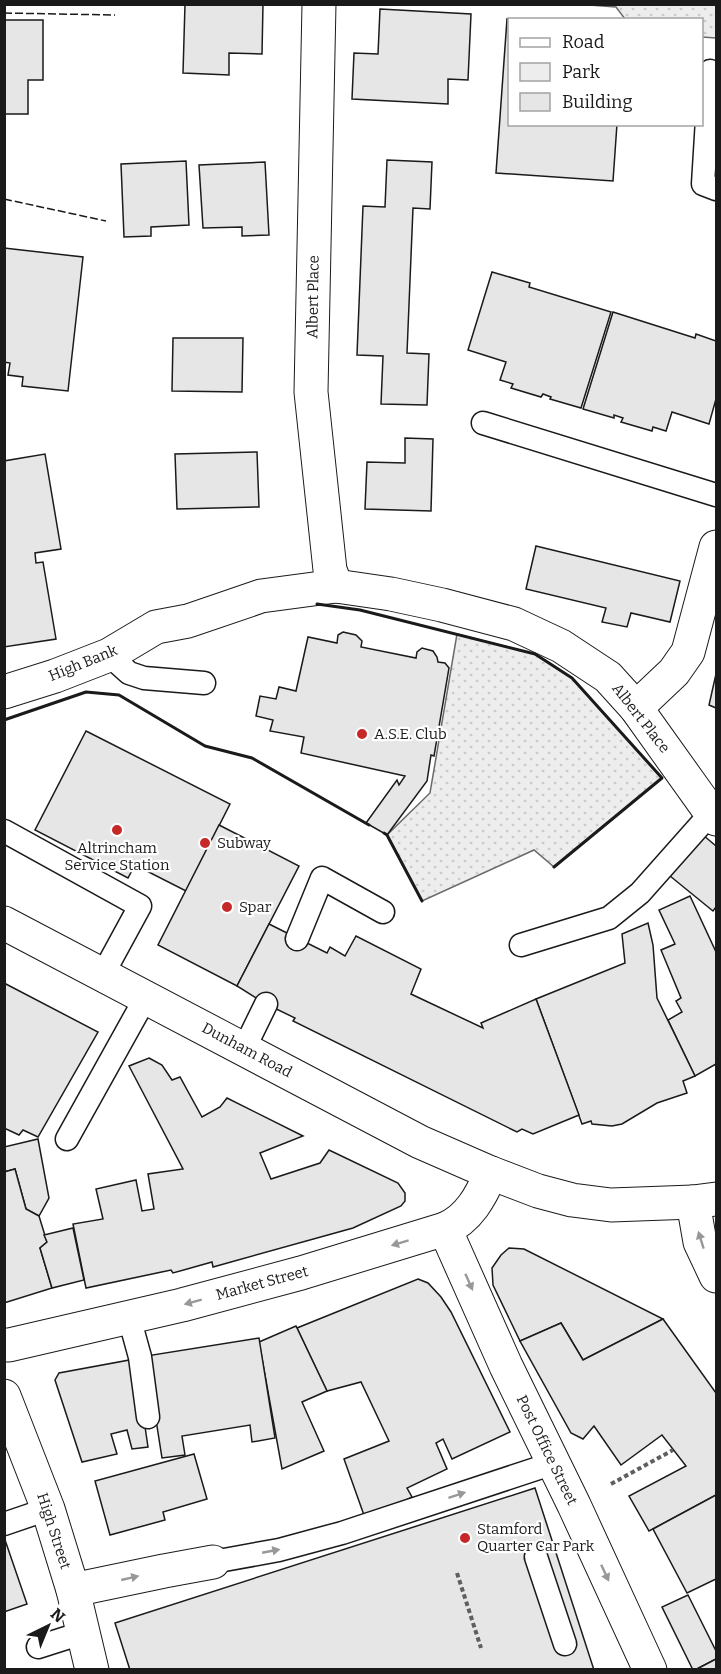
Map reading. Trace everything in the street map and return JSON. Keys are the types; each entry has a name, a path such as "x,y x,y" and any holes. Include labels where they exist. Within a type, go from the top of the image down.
{"main road":[{"name":"Albert Place","path":"319,4 311,392 330,570 336,586"},
{"path":"636,708 674,672 688,652 717,547"},
{"name":"Albert Place","path":"261,596 336,586 391,594 432,602 514,624 561,646 609,677 636,708 714,816"},
{"name":"High Bank","path":"4,692 109,655 156,627 188,621 261,596"},
{"name":"Dunham Road","path":"4,923 420,1142 492,1173 538,1191 572,1200 611,1205 705,1200"},
{"name":"Market Street","path":"4,1345 9,1346 182,1305 301,1273 445,1229 454,1225 480,1199 492,1173"},
{"path":"705,1200 700,1242 717,1276"},
{"name":"Post Office Street","path":"445,1229 506,1366 574,1505 650,1670"},
{"name":"High Street","path":"4,1396 48,1509 73,1590 92,1670"},
{"path":"73,1590 213,1562"}],"lane":[{"path":"710,71 703,184 717,189"},
{"path":"483,423 717,495"},
{"path":"109,655 129,673 144,678 204,683"},
{"path":"520,945 609,918 640,893 714,816"},
{"path":"4,831 140,906 103,974"},
{"path":"297,939 321,878 382,912"},
{"path":"67,1139 146,997"},
{"path":"244,1049 266,1004"},
{"path":"129,1317 140,1357 148,1417"},
{"path":"213,1562 279,1550 342,1533 554,1463"},
{"path":"4,1524 48,1509"},
{"path":"536,1557 565,1644"},
{"path":"39,1647 82,1633"}],"path":[{"path":"574,1505 673,1450"},
{"path":"457,1573 481,1648"}],"green space":[{"path":"589,5 716,5 716,38 703,37 703,18 624,18 616,7"},
{"path":"457,634 535,654 572,678 662,778 554,867 534,850 422,901 387,835 430,793"}],"building":[{"path":"185,4 263,4 262,54 229,53 229,75 183,73"},
{"path":"380,9 471,14 468,80 448,79 448,104 352,99 354,53 378,54"},
{"path":"507,19 508,126 617,126 613,181 496,173"},
{"path":"4,20 43,20 43,80 28,80 28,114 4,114"},
{"path":"387,160 432,162 430,209 413,208 407,353 429,354 427,405 381,404 383,356 357,355 363,206 385,207"},
{"path":"186,161 189,225 151,227 151,236 124,237 121,164"},
{"path":"265,162 269,235 242,236 242,227 203,228 199,165"},
{"path":"4,248 83,257 68,391 22,386 23,377 8,375 10,363 4,362"},
{"path":"492,272 530,283 529,287 611,312 581,408 550,399 551,397 543,394 541,397 511,388 513,384 500,380 506,362 468,350"},
{"path":"613,312 695,338 696,334 716,341 716,399 709,424 672,412 666,431 653,427 652,431 621,422 623,418 614,415 614,418 583,409"},
{"path":"173,338 243,338 242,392 172,391"},
{"path":"405,438 433,439 431,511 365,509 367,462 405,463"},
{"path":"257,452 259,507 177,509 175,454"},
{"path":"45,454 61,549 35,553 36,563 43,562 56,639 4,647 4,461"},
{"path":"536,546 680,581 670,622 631,613 627,627 602,622 606,608 526,589"},
{"name":"A.S.E. Club","path":"343,632 356,635 362,641 361,647 416,658 417,652 422,648 433,651 438,662 445,663 449,668 434,756 431,755 427,781 387,835 366,823 397,780 399,785 405,776 301,753 304,737 270,731 273,720 256,716 260,696 276,699 279,687 296,691 308,637 337,643 338,635"},
{"path":"716,674 716,708 709,705"},
{"path":"86,731 230,804 186,891 135,865 128,878 35,830"},
{"name":"Spar","path":"219,825 299,866 237,986 158,945"},
{"path":"703,835 716,846 716,907 713,911 670,876"},
{"path":"690,896 716,952 716,1064 695,1076 668,1020 682,1012 676,1001 681,998 661,950 675,944 659,910"},
{"path":"648,923 653,945 657,998 695,1076 683,1081 687,1093 657,1103 622,1124 612,1126 592,1124 591,1121 582,1124 536,999 625,963 622,934"},
{"path":"269,924 327,953 330,947 345,956 356,936 421,969 411,994 483,1028 481,1023 536,999 579,1115 533,1134 522,1129 517,1132 293,1021 295,1018 237,986"},
{"path":"4,983 98,1032 38,1137 23,1130 19,1135 4,1128"},
{"path":"149,1058 162,1065 172,1080 180,1077 202,1117 220,1107 227,1098 303,1136 260,1153 271,1179 320,1163 329,1150 398,1183 405,1193 405,1201 401,1206 353,1228 213,1267 212,1262 173,1273 171,1270 86,1288 73,1224 103,1219 96,1189 136,1180 142,1211 154,1209 148,1174 183,1169 129,1066"},
{"path":"38,1139 49,1198 39,1216 26,1209 15,1169 4,1172 4,1147"},
{"path":"15,1169 26,1209 39,1216 47,1242 40,1248 52,1288 4,1303 4,1172"},
{"path":"73,1228 84,1280 52,1288 40,1248 47,1242 44,1235"},
{"path":"509,1248 524,1249 663,1319 583,1360 561,1323 520,1341 493,1285 492,1268"},
{"path":"418,1279 428,1283 451,1312 510,1432 452,1459 443,1439 436,1443 447,1469 407,1488 412,1497 365,1518 344,1459 389,1441 361,1382 327,1391 297,1328"},
{"path":"663,1319 716,1393 716,1495 649,1531 629,1496 686,1466 662,1435 621,1465 594,1426 583,1439 571,1433 520,1341 561,1323 583,1360"},
{"path":"296,1326 327,1391 302,1402 324,1451 282,1469 259,1342"},
{"path":"259,1338 275,1438 252,1442 250,1425 182,1436 185,1455 162,1458 146,1356"},
{"path":"135,1359 148,1447 132,1449 127,1430 111,1434 117,1454 82,1462 55,1380 59,1373"},
{"path":"194,1454 207,1499 163,1512 165,1520 110,1535 95,1481"},
{"name":"Stamford Quarter Car Park","path":"535,1488 594,1670 130,1670 115,1623"},
{"path":"716,1495 716,1579 687,1593 653,1529"},
{"path":"4,1537 27,1604 4,1612"},
{"path":"688,1595 716,1651 716,1659 695,1670 662,1607"},
{"path":"716,1659 716,1670 695,1670"}],"fence":[{"path":"4,13 115,15"},
{"path":"4,199 106,221"}],"wall":[{"path":"317,604 360,610 535,654 572,678 662,778 554,867"},
{"path":"4,720 86,692 119,695 205,746 252,758 369,825"},
{"path":"384,833 422,901"}],"place":[{"name":"A.S.E. Club","path":"362,734"},
{"name":"Altrincham Service Station","path":"117,830"},
{"name":"Subway","path":"205,843"},
{"name":"Spar","path":"227,907"},
{"name":"Stamford Quarter Car Park","path":"465,1538"}]}
